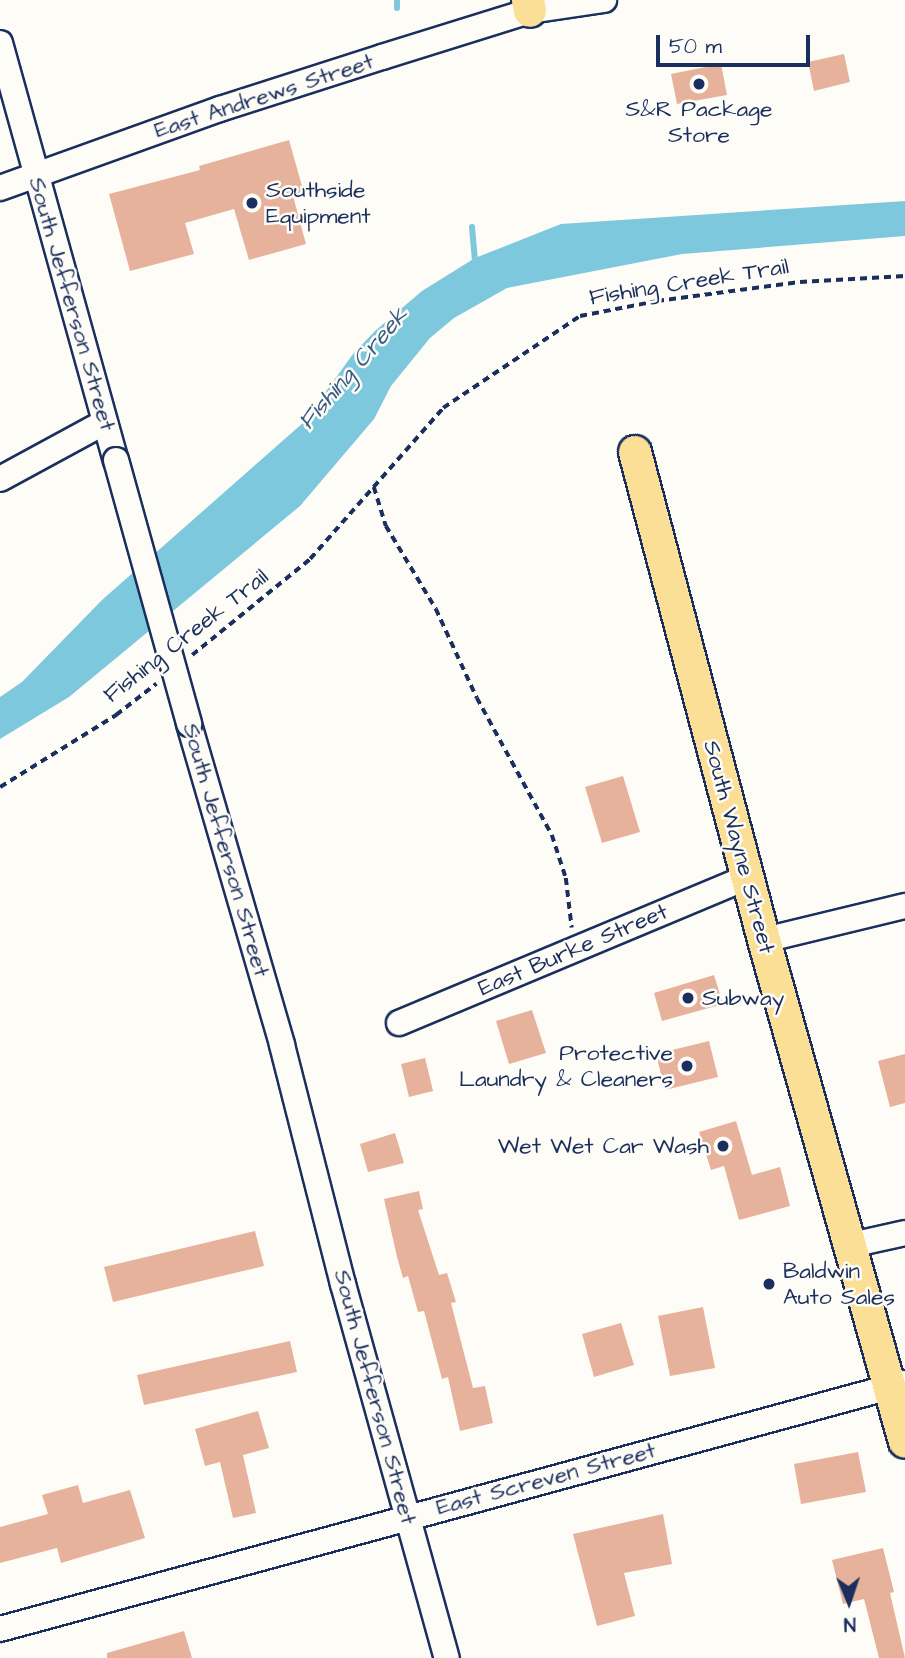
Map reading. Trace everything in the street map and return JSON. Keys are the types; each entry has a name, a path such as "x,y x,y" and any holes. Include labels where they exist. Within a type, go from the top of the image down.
{"main road":[{"name":"South Wayne Street","path":"635,452 764,940 851,1245 897,1384 905,1442"}],"street":[{"name":"East Andrews Street","path":"0,188 232,105 529,6 604,0"},
{"name":"South Jefferson Street","path":"0,43 189,724 282,1045 343,1284 447,1658"},
{"path":"0,479 105,422"},
{"name":"East Burke Street","path":"399,1023 748,877"},
{"path":"764,940 905,906"},
{"path":"851,1245 905,1233"},
{"name":"East Screven Street","path":"0,1629 897,1384"}],"path":[{"name":"Fishing Creek Trail","path":"185,661 310,559 443,408 580,316 657,301 800,282 905,276"},
{"path":"374,487 386,526 436,608 477,698 552,835 566,878 569,915 577,948"},
{"name":"Fishing Creek Trail","path":"0,787 116,715 165,676"}],"water":[{"name":"Fishing Creek","path":"905,201 905,236 682,254 507,288 454,318 430,338 391,386 374,419 300,506 69,697 0,739 0,697 22,682 102,600 304,422 353,354 375,331 422,291 475,258 561,224"}],"building":[{"path":"844,54 850,82 814,91 808,62"},
{"name":"S&R Package Store","path":"721,64 727,95 677,104 671,74"},
{"path":"289,140 304,193 293,196 306,244 249,260 234,209 185,223 194,254 130,271 109,194 200,170 199,166"},
{"path":"623,776 640,832 602,843 585,787"},
{"name":"Subway","path":"714,975 723,1004 662,1021 654,993"},
{"path":"532,1010 546,1053 509,1064 496,1021"},
{"name":"Protective Laundry & Cleaners","path":"709,1041 718,1077 665,1090 656,1054"},
{"path":"905,1054 905,1103 890,1107 878,1061"},
{"path":"425,1058 433,1091 409,1097 401,1064"},
{"path":"736,1121 752,1175 780,1167 790,1206 739,1220 724,1166 711,1170 699,1132"},
{"path":"395,1133 404,1163 368,1172 360,1144"},
{"path":"419,1191 423,1209 418,1210 439,1275 447,1273 456,1302 451,1303 473,1388 485,1386 493,1423 460,1431 448,1377 442,1379 424,1311 418,1312 408,1276 403,1278 384,1199"},
{"path":"255,1231 264,1266 113,1302 104,1267"},
{"path":"703,1307 715,1368 670,1376 658,1316"},
{"path":"621,1323 634,1365 594,1377 582,1334"},
{"path":"290,1341 297,1372 144,1405 137,1375"},
{"path":"258,1411 269,1448 243,1455 256,1513 233,1518 220,1462 205,1466 195,1429"},
{"path":"858,1452 866,1492 801,1504 794,1464"},
{"path":"78,1485 83,1503 130,1490 145,1538 61,1563 57,1548 0,1563 0,1527 48,1514 42,1495"},
{"path":"663,1514 672,1564 624,1573 635,1616 597,1626 573,1534"},
{"path":"883,1548 894,1592 890,1593 905,1658 879,1658 864,1599 843,1604 832,1560"},
{"path":"184,1631 192,1658 107,1658 107,1653"}],"waterway":[{"path":"397,0 397,8"},
{"path":"472,227 475,263"}],"place":[{"name":"S&R Package Store","path":"699,84"},
{"name":"Southside Equipment","path":"252,203"},
{"name":"Subway","path":"688,998"},
{"name":"Protective Laundry & Cleaners","path":"687,1066"},
{"name":"Wet Wet Car Wash","path":"723,1146"},
{"name":"Baldwin Auto Sales","path":"769,1284"}]}
